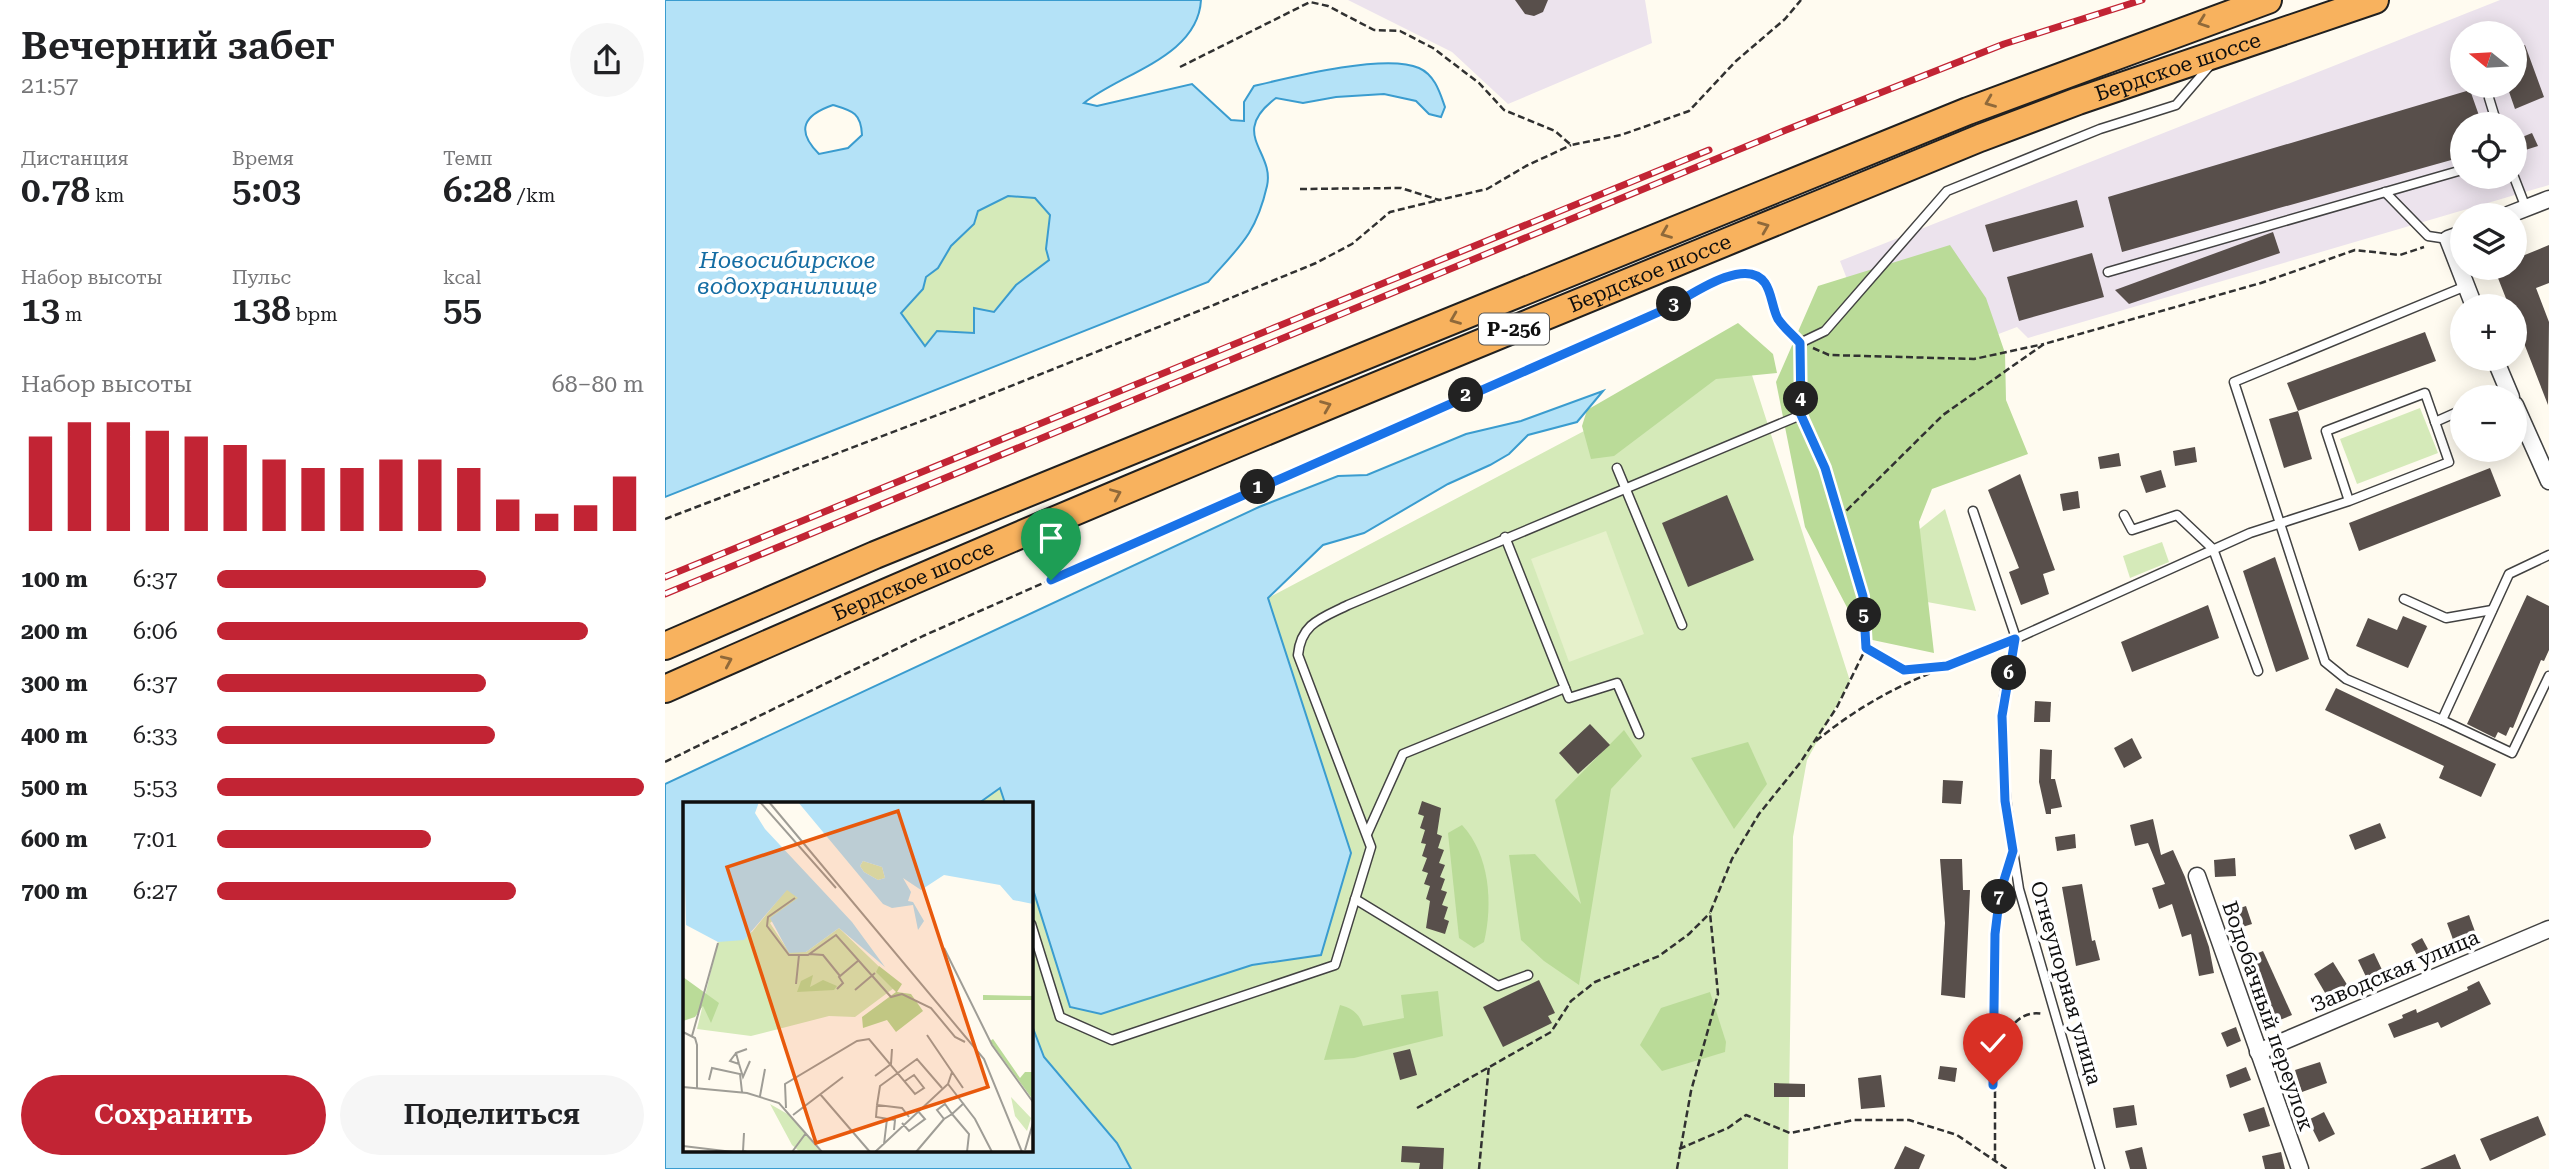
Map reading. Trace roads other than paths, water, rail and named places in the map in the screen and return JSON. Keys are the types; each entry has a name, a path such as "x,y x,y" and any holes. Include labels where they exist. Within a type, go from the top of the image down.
{"highway":[{"name":"Бердское шоссе","path":"665,646 888,550 2054,76 2268,0"},
{"name":"Бердское шоссе","path":"665,689 891,588 1954,149 2078,101 2375,0"}],"street":[{"path":"2527,208 2549,199"},
{"path":"2465,280 2470,294"},
{"path":"2527,432 2549,481"},
{"name":"Водобачный переулок","path":"2197,876 2300,1169"},
{"name":"Заводская улица","path":"2257,1052 2549,929"}],"lane":[{"path":"1033,930 1061,1017 1112,1040 1335,965 1371,847 1298,655 1299,639 1305,630 1330,614 1505,537 1801,415 1800,343 1825,331 1948,191 2100,129 2176,105 2224,51"},
{"path":"2489,98 2493,112"},
{"path":"2108,272 2450,173"},
{"path":"2385,192 2428,236 2450,237"},
{"path":"2466,286 2234,382 2325,662 2346,679 2512,753 2546,688 2549,676"},
{"path":"1973,511 2015,638 2213,549 2279,523 2349,501 2449,462 2425,393 2326,431 2349,501"},
{"path":"2435,422 2450,415"},
{"path":"1617,468 1682,625"},
{"path":"2124,515 2132,530 2177,515 2213,549 2258,671"},
{"path":"1505,537 1569,698 1617,683 1639,734"},
{"path":"2442,720 2509,574 2549,555"},
{"path":"2404,599 2446,618 2492,610"},
{"name":"Огнеупорная улица","path":"2015,638 2002,716 2005,801 2019,889 2101,1169"},
{"path":"1367,834 1403,754 1565,688"},
{"path":"1355,898 1498,986 1528,975"}],"water":[{"name":"Новосибирское водохранилище","path":"665,0 1201,0 1197,20 1187,36 1172,50 1084,103 1097,106 1192,84 1231,120 1244,121 1244,102 1254,86 1314,72 1362,65 1404,64 1425,71 1436,85 1445,107 1441,117 1429,114 1416,101 1384,94 1336,97 1303,103 1276,98 1255,122 1254,132 1268,174 1258,216 1245,239 1208,282 665,497","holes":["833,105 858,117 862,135 848,148 819,154 807,138 806,124 815,114","1008,196 1035,198 1050,215 1046,249 1049,260 1016,285 994,312 974,308 974,333 937,331 925,346 901,313 923,289 926,277 938,268 951,246 974,224 978,211"]},
{"path":"1603,391 1577,422 1528,435 1509,454 1448,484 1364,533 1323,545 1268,598 1351,853 1321,955 1252,965 1101,1014 1070,1007 1033,889 1033,802 1005,802 1000,788 980,802 683,802 683,1152 1033,1152 1033,1028 1044,1057 1117,1143 1131,1169 665,1169 665,784 1259,507 1338,476 1367,475 1466,434 1521,421"}],"railway":[{"path":"665,594 1786,130 2004,44 2142,0"},
{"path":"665,577 1709,150"}]}
